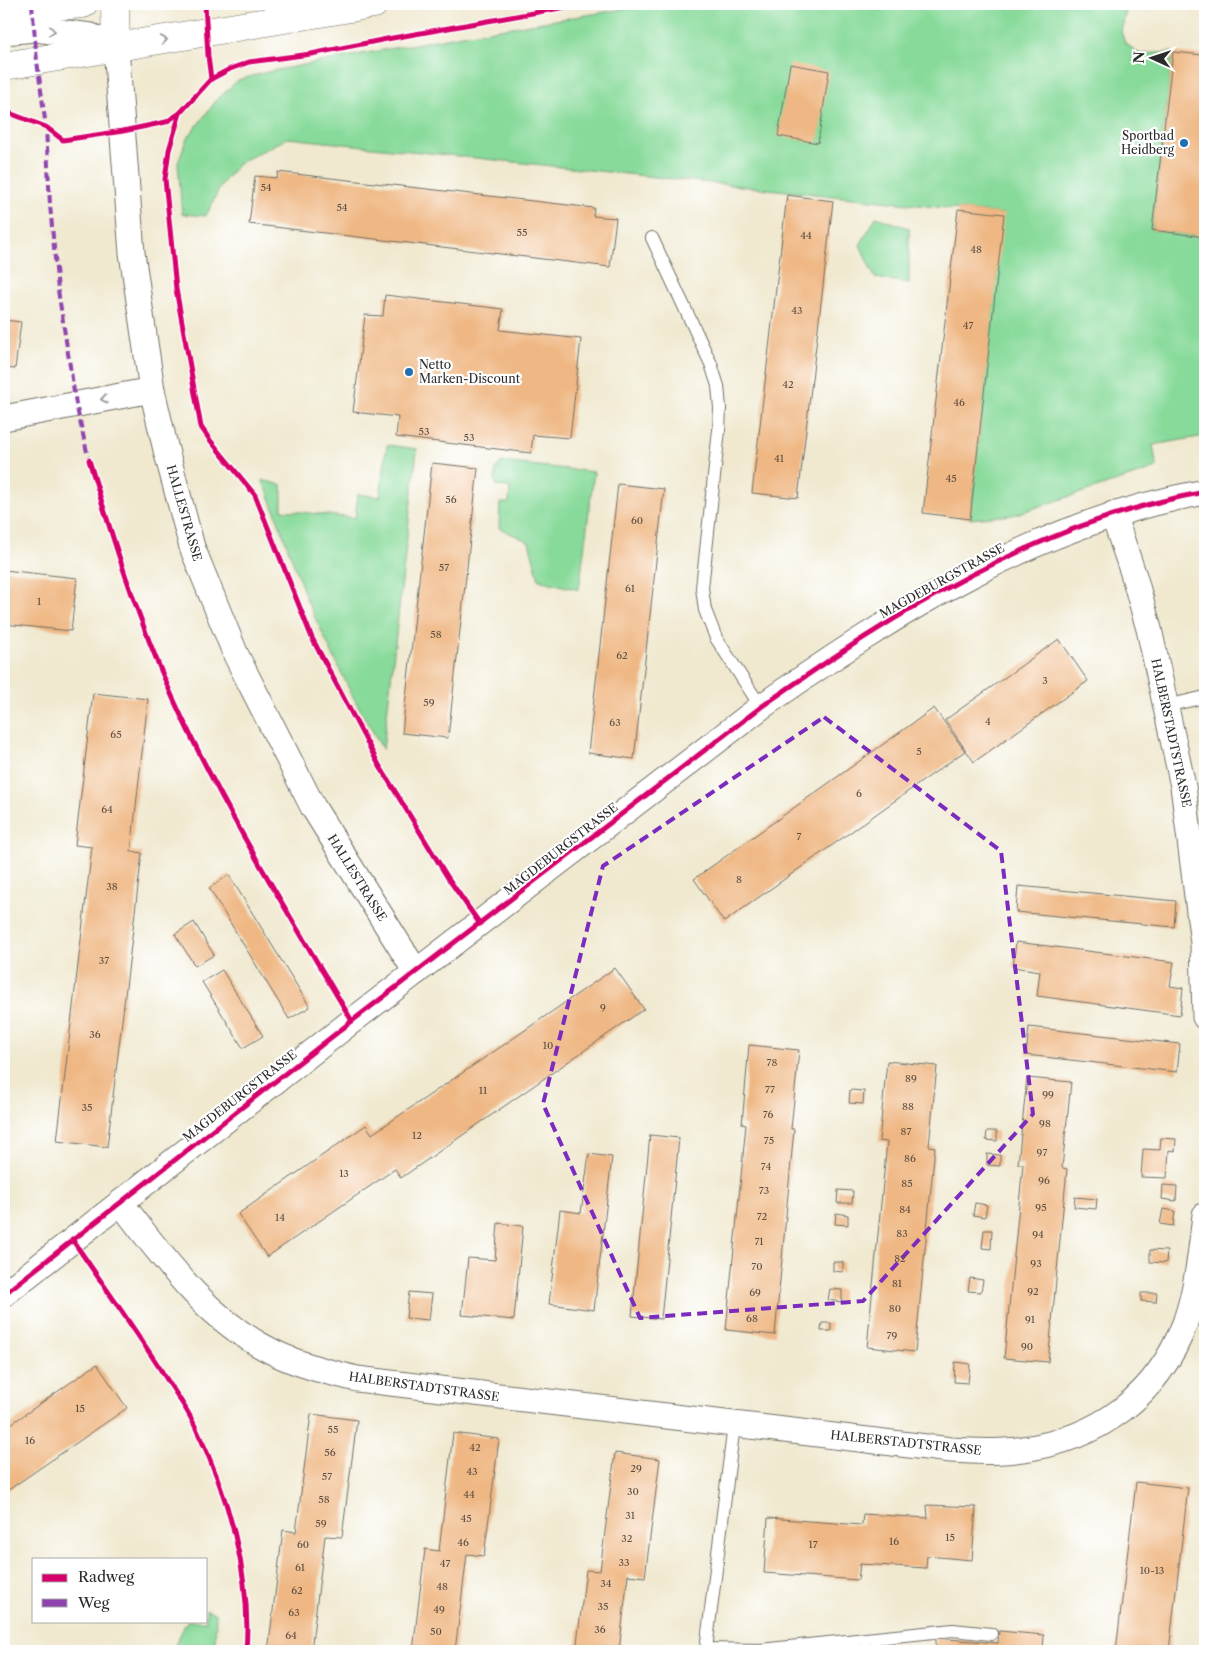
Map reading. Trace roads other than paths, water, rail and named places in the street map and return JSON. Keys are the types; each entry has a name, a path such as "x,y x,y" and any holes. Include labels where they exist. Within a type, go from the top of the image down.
{"street":[{"path":"4,10 83,4"},
{"name":"HALLESTRASSE","path":"115,4 116,48 132,253 152,390 192,547 236,655 313,807 416,972"},
{"path":"4,66 374,4"},
{"path":"4,32 35,29 91,36 116,48"},
{"path":"4,418 152,390"},
{"name":"MAGDEBURGSTRASSE","path":"4,1294 416,972 761,707 890,620 1009,555 1113,514 1171,498 1205,492"},
{"name":"HALBERSTADTSTRASSE","path":"1113,514 1134,576 1149,629 1183,786 1203,943 1205,1017"},
{"name":"HALBERSTADTSTRASSE","path":"121,1203 157,1250 208,1307 240,1333 272,1352 302,1365 357,1379 734,1425 951,1450 990,1452 1023,1450 1049,1444 1100,1425 1111,1419 1140,1395 1174,1350 1185,1322 1195,1287 1205,1215"}],"lane":[{"path":"652,238 711,364 718,386 720,408 702,588 705,610 716,638 761,707"},
{"path":"1166,706 1205,697"},
{"path":"734,1425 706,1650 760,1650 953,1630 992,1634"}],"place":[{"name":"Sportbad Heidberg","path":"1184,143"},
{"name":"Netto Marken-Discount","path":"409,372"}]}
